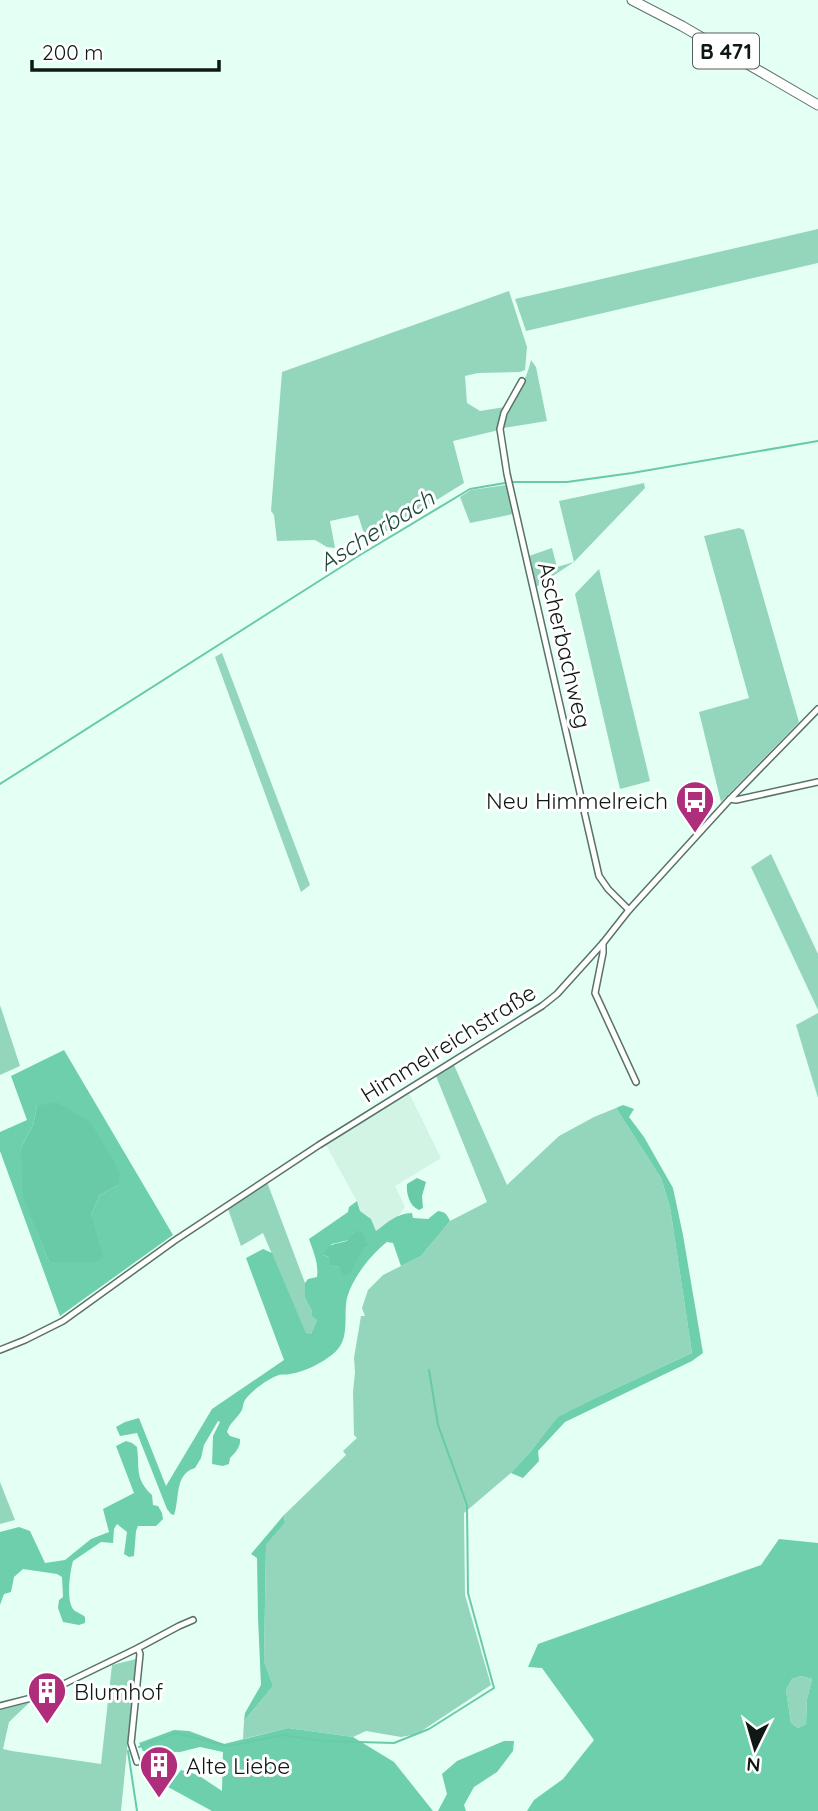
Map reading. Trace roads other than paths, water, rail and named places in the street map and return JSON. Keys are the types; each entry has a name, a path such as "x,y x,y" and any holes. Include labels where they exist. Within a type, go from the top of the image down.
{"highway":[{"name":"B 471","path":"632,0 818,105"}],"street":[{"name":"Ascherbachweg","path":"522,380 504,413 500,429 509,483 599,876 629,910"},
{"name":"Himmelreichstraße","path":"0,1350 63,1321 174,1241 319,1145 536,1010 557,994 730,799 818,709"},
{"path":"730,799 736,800 818,782"},
{"path":"603,943 595,993 636,1082"},
{"path":"0,1706 39,1696 193,1620"},
{"path":"137,1762 131,1742 140,1654 138,1648"}],"waterway":[{"name":"Ascherbach","path":"511,482 567,482 818,441"},
{"name":"Ascherbach","path":"0,784 360,555 470,489 505,483"},
{"path":"139,1747 176,1733 228,1746 283,1735 322,1741 394,1743 429,1729 494,1688 468,1593 467,1505 438,1425 429,1370"},
{"path":"128,1751 137,1811"}],"place":[{"name":"Neu Himmelreich","path":"695,834"},
{"name":"Blumhof","path":"47,1725"},
{"name":"Alte Liebe","path":"159,1799"}]}
